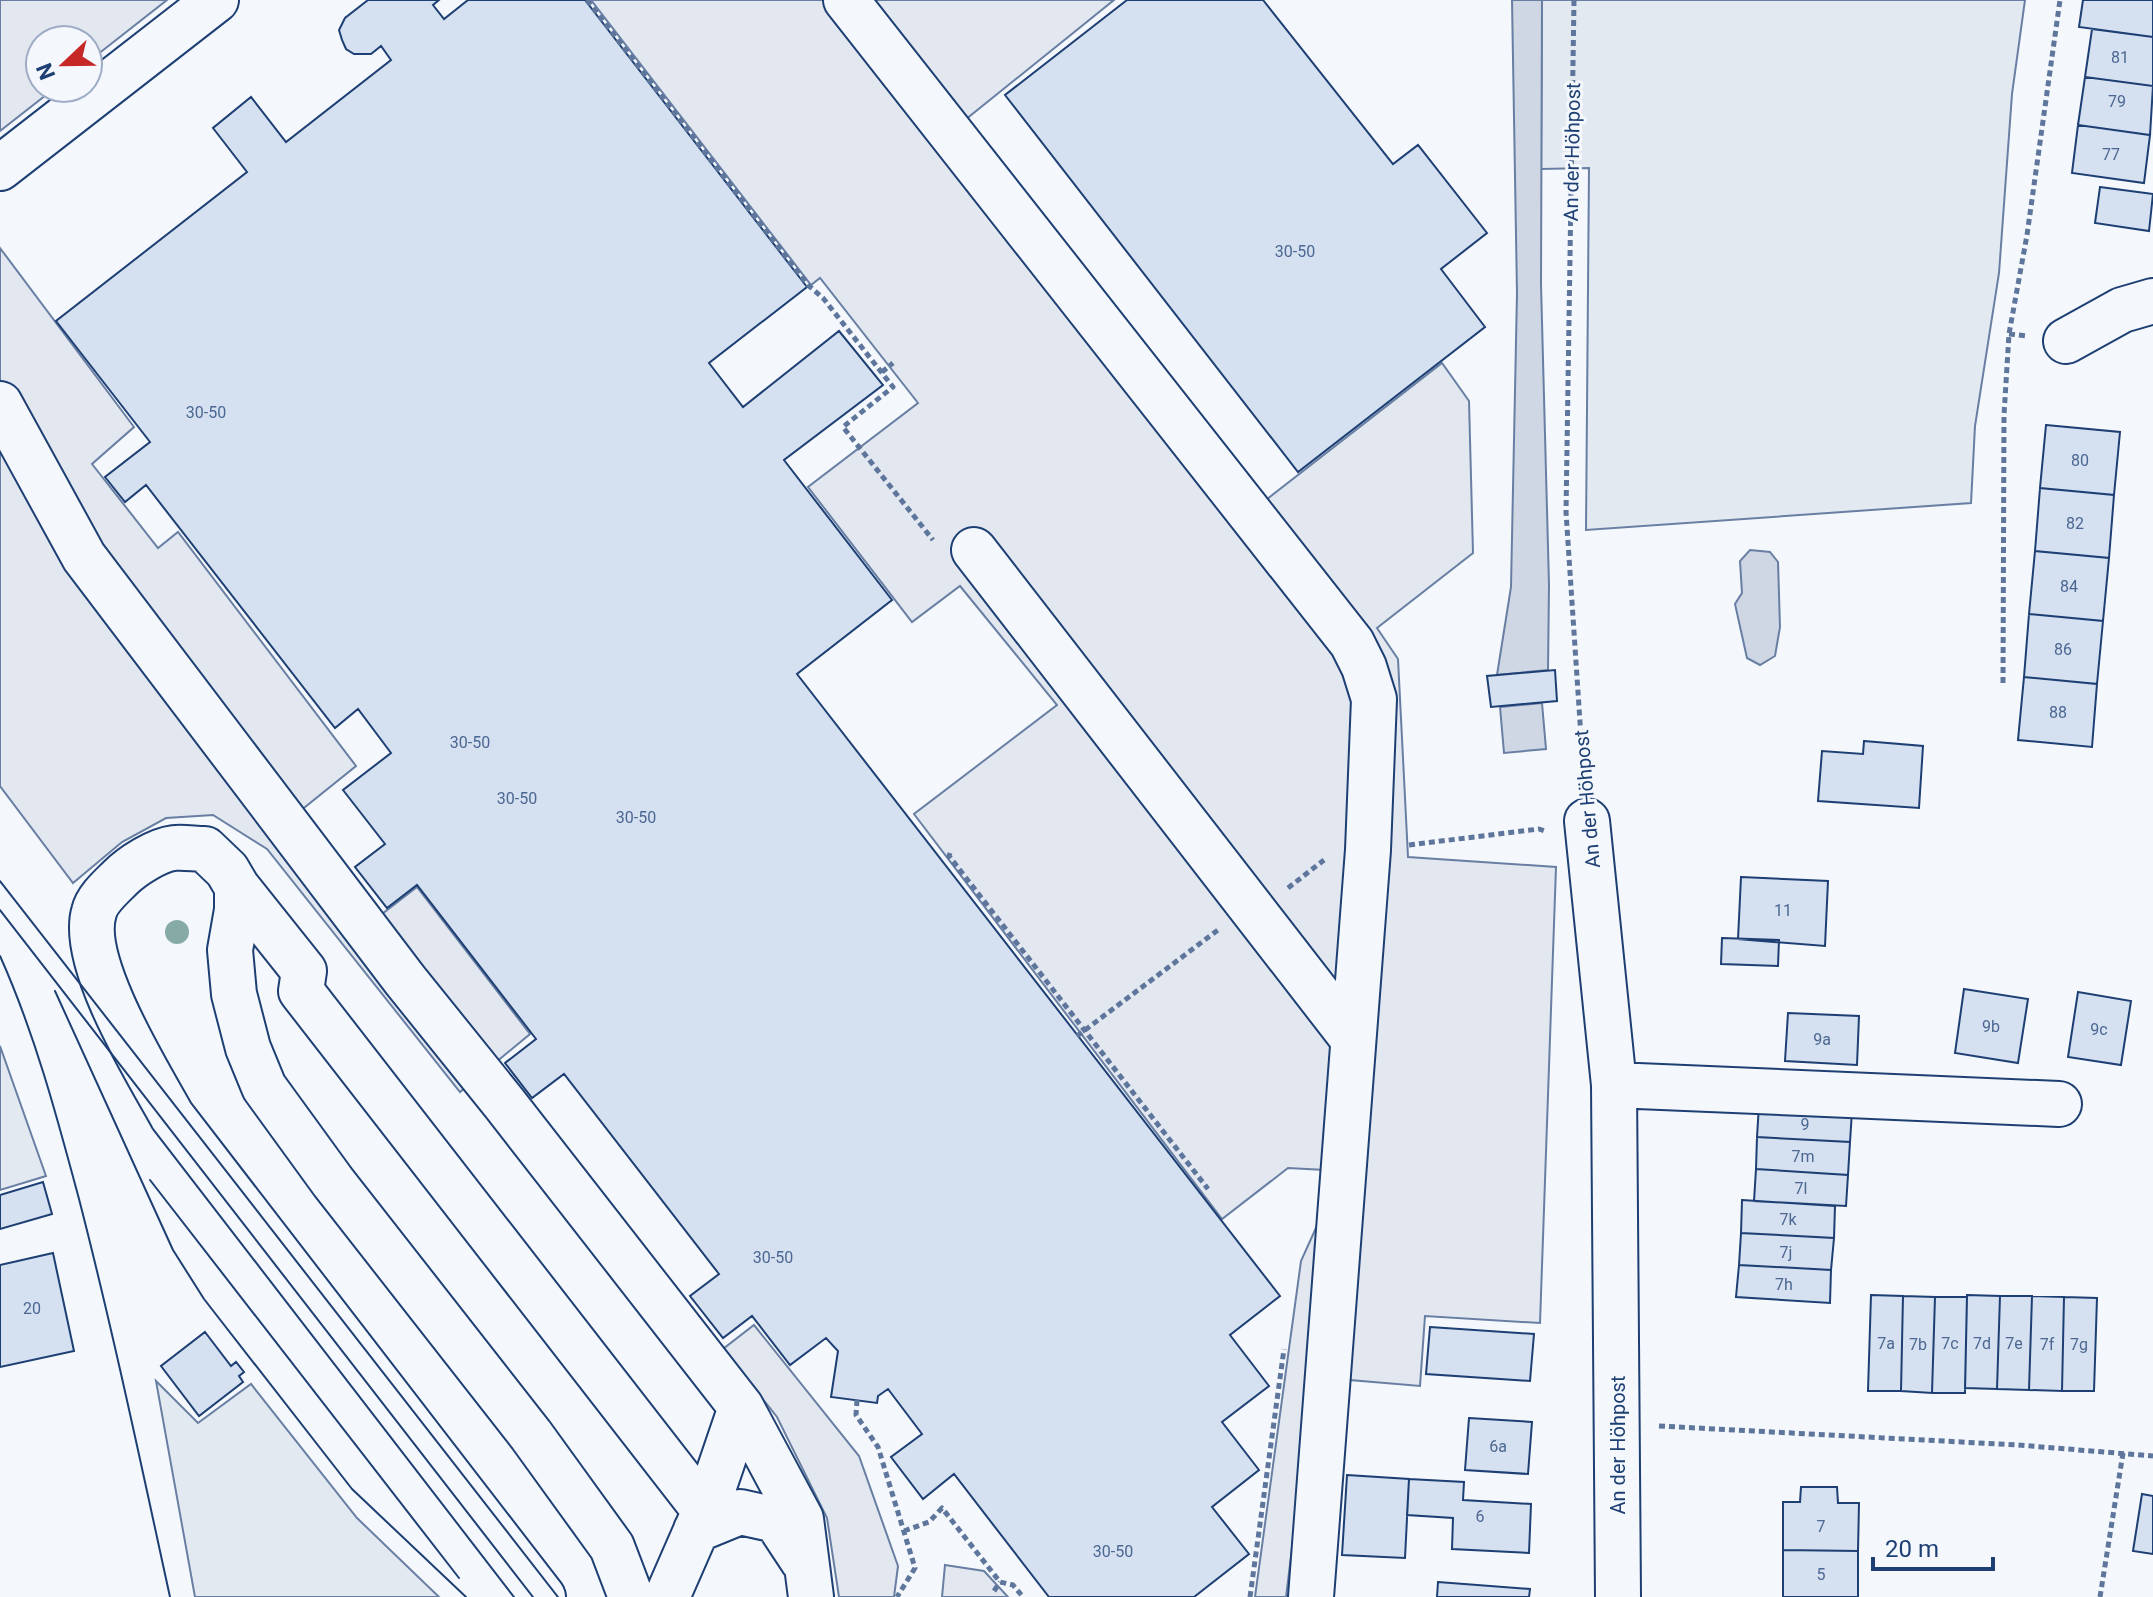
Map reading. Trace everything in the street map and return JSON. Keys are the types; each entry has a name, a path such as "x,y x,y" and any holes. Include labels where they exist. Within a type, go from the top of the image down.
{"street":[{"path":"0,168 216,0"},
{"path":"846,0 1352,643 1374,699 1368,850 1311,1597"},
{"path":"2066,341 2122,310 2153,301"},
{"path":"0,404 84,557 405,980 741,1407 801,1519 809,1582"},
{"path":"955,547 1353,1039"},
{"name":"An der Höhpost","path":"1588,830 1614,1085 1618,1597"},
{"path":"543,1597 172,1116 138,1056 103,981 92,937 94,911 123,875 171,848 205,849 227,870 304,971 301,991 700,1520"},
{"path":"237,887 237,910 230,950 234,994 248,1048 264,1087 333,1182 531,1435 612,1547 631,1597"},
{"path":"1614,1085 2059,1104"},
{"path":"667,1597 700,1520 741,1407"},
{"path":"700,1520 740,1512 776,1520 809,1582"}],"path":[{"path":"587,0 893,387 843,427 955,547"},
{"name":"An der Höhpost","path":"1574,0 1566,512 1588,830"},
{"path":"2003,683 2004,415 2009,334 2027,235 2060,0"},
{"path":"861,358 867,353"},
{"path":"882,372 893,363"},
{"path":"1368,850 1539,829 1588,830"},
{"path":"950,853 949,856 1208,1189"},
{"path":"1250,1597 1285,1339"},
{"path":"857,1400 856,1415 878,1447 915,1568 897,1597"},
{"path":"1618,1424 2018,1445 2153,1456"},
{"path":"2100,1597 2123,1453"},
{"path":"904,1531 929,1522 942,1508 1000,1582 1013,1585 1023,1597"},
{"path":"994,1591 1000,1582"}],"shaded area":[{"path":"0,0 167,0 104,49 104,24 24,24 24,104 35,104 0,131"},
{"path":"591,0 1114,0 934,145 1235,524 1442,363 1469,401 1473,553 1377,628 1398,659 1408,857 1556,867 1540,1323 1425,1316 1420,1386 1350,1380 1358,1173 1300,1483 1286,1597 1255,1597 1301,1261 1320,1219 1325,1170 1288,1168 1222,1219 914,814 1057,705 960,586 912,622 808,487 918,403 820,278 811,285"},
{"path":"1512,0 1542,0 1541,284 1549,585 1548,670 1497,675 1511,587 1517,293"},
{"path":"1542,0 2025,0 2012,94 1999,273 1975,426 1971,503 1586,530 1589,168 1541,169"},
{"path":"0,248 134,427 92,464 158,548 178,532 356,766 289,820 369,924 417,887 530,1034 460,1092 267,849 213,815 166,818 122,842 73,883 0,786"},
{"path":"1750,550 1770,552 1778,562 1780,627 1775,656 1760,665 1747,658 1735,604 1742,593 1740,561"},
{"path":"1542,703 1546,749 1504,753 1500,707"},
{"path":"0,1046 46,1176 0,1190"},
{"path":"754,1325 859,1456 898,1566 894,1597 839,1597 827,1518 777,1417 723,1349"},
{"path":"156,1381 198,1423 251,1384 357,1518 439,1597 195,1597"},
{"path":"945,1565 984,1571 1008,1597 942,1597"}],"building":[{"path":"368,0 439,0 433,5 444,19 468,0 585,0 807,287 709,363 743,407 839,331 883,385 784,460 892,600 797,674 1280,1296 1230,1335 1269,1386 1222,1422 1259,1470 1212,1507 1249,1554 1194,1597 1049,1597 954,1474 923,1499 891,1457 922,1434 888,1389 878,1396 877,1403 831,1397 838,1351 826,1338 790,1365 752,1316 723,1338 690,1296 719,1274 564,1074 532,1098 505,1063 536,1039 417,885 387,908 355,867 385,844 343,790 391,753 358,709 335,728 146,485 125,502 105,477 150,442 56,321 247,172 213,128 251,97 286,142 391,60 381,46 371,54 354,54 346,49 342,40 339,30 345,18"},
{"path":"1127,0 1263,0 1393,164 1418,145 1487,233 1441,269 1485,327 1298,472 1005,95"},
{"path":"2083,0 2153,0 2153,37 2079,27"},
{"path":"2092,29 2153,37 2153,86 2085,77"},
{"path":"2085,77 2153,86 2150,135 2078,125"},
{"path":"2078,125 2150,135 2144,183 2072,173"},
{"path":"2100,187 2153,194 2149,231 2095,223"},
{"path":"2046,425 2120,432 2114,495 2040,488"},
{"path":"2040,488 2114,495 2109,558 2035,551"},
{"path":"2035,551 2109,558 2103,621 2029,614"},
{"path":"2029,614 2103,621 2097,684 2024,677"},
{"path":"1555,670 1557,701 1491,707 1487,676"},
{"path":"2024,677 2097,684 2092,747 2018,740"},
{"path":"1864,741 1923,746 1919,808 1818,801 1822,751 1863,754"},
{"path":"1741,877 1828,881 1825,946 1738,939"},
{"path":"1722,938 1779,940 1778,966 1721,964"},
{"path":"1964,989 2028,999 2018,1063 1955,1053"},
{"path":"2078,992 2131,1001 2121,1065 2068,1057"},
{"path":"1788,1013 1859,1016 1857,1065 1785,1061"},
{"path":"1759,1105 1852,1111 1850,1142 1757,1137"},
{"path":"1757,1137 1850,1142 1848,1175 1756,1169"},
{"path":"1756,1169 1848,1175 1846,1206 1754,1201"},
{"path":"43,1182 52,1214 0,1229 0,1195"},
{"path":"1742,1200 1835,1206 1834,1238 1741,1233"},
{"path":"1741,1233 1834,1238 1831,1270 1739,1265"},
{"path":"53,1253 74,1351 0,1367 0,1265"},
{"path":"1739,1265 1831,1270 1830,1303 1736,1297"},
{"path":"1871,1295 1903,1296 1901,1391 1868,1391"},
{"path":"1967,1295 2000,1296 1997,1389 1965,1388"},
{"path":"1903,1296 1935,1297 1932,1393 1901,1391"},
{"path":"2000,1296 2032,1296 2029,1390 1997,1389"},
{"path":"2032,1296 2064,1297 2062,1391 2029,1390"},
{"path":"1935,1297 1967,1297 1965,1393 1932,1393"},
{"path":"2064,1297 2097,1298 2094,1391 2062,1391"},
{"path":"1430,1327 1534,1334 1530,1381 1426,1374"},
{"path":"205,1332 231,1366 236,1362 244,1372 239,1376 243,1382 199,1416 161,1366"},
{"path":"1469,1418 1532,1422 1528,1474 1465,1470"},
{"path":"1347,1475 1409,1479 1405,1558 1342,1555"},
{"path":"1409,1479 1464,1482 1463,1500 1531,1504 1529,1553 1452,1549 1453,1518 1407,1515"},
{"path":"1801,1487 1837,1487 1838,1503 1859,1503 1858,1551 1783,1550 1783,1502 1800,1502"},
{"path":"2142,1494 2153,1496 2153,1554 2133,1551"},
{"path":"1783,1550 1858,1551 1858,1597 1783,1597"},
{"path":"1438,1582 1530,1589 1529,1597 1437,1597"}],"tram line":[{"path":"0,881 558,1597"},
{"path":"0,910 533,1597"},
{"path":"0,956 35,1046 79,1199 170,1597"},
{"path":"55,991 173,1250 204,1299 352,1489 466,1597"},
{"path":"150,1180 459,1578"}]}
